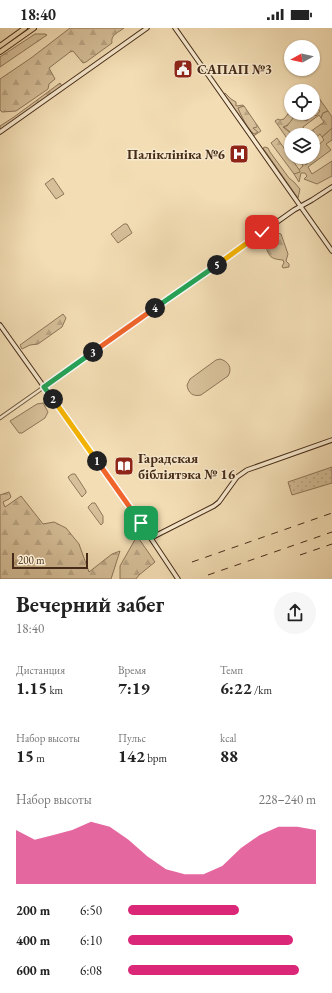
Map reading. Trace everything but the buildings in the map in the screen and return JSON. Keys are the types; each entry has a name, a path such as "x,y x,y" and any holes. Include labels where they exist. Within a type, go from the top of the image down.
{"main road":[{"path":"0,46 25,28"},
{"path":"0,52 34,28"},
{"path":"0,132 147,28"},
{"path":"175,28 332,251"},
{"path":"44,387 294,210 332,187"},
{"path":"0,325 178,579"},
{"path":"150,538 214,506 219,502 240,474 247,470 332,440"}],"street":[{"path":"0,418 44,387"}],"green space":[{"path":"70,28 124,28 117,32 112,38 112,43 86,62 83,63 73,51 70,52 49,68 55,79 49,84 48,89 16,111 2,112 0,110 0,79 31,58"},
{"path":"35,34 47,35 0,67 0,57"},
{"path":"60,83 62,86 0,130 0,126"},
{"path":"225,93 236,102 236,106 244,106 238,108 245,123 252,133 257,132 253,128 257,125 261,131 252,137 232,109 233,106 222,95"},
{"path":"320,100 328,111 323,113 321,118"},
{"path":"244,106 257,125 257,127 253,128 258,132 254,134 249,129 238,108"},
{"path":"328,111 332,117 332,128 322,137 320,134 320,128 316,128 324,122 321,118 323,113"},
{"path":"278,119 291,120 283,127 284,134 275,121"},
{"path":"291,120 312,120 304,128 285,128 283,126 287,126"},
{"path":"332,128 332,140 326,144 331,150 320,158 320,144 324,140 322,137"},
{"path":"277,138 284,148 284,161 271,143"},
{"path":"263,148 268,148 289,178 300,189 298,198"},
{"path":"332,161 332,176 317,184 304,179 307,176 305,173 301,173 299,182 294,174 303,166 302,164 312,164 308,167 312,174"},
{"path":"287,164 295,164 300,172 294,174"},
{"path":"53,178 64,194 56,199 45,184"},
{"path":"124,224 127,224 132,233 118,243 111,234"},
{"path":"275,232 281,234 288,254 286,261 289,264 289,267 283,268 283,260 271,257 263,242 269,242"},
{"path":"63,314 66,318 62,327 38,344 30,345 22,349 20,345"},
{"path":"220,359 229,365 230,370 228,376 201,395 191,394 187,385 190,379 216,360"},
{"path":"43,403 48,412 45,418 22,433 19,433 10,421 37,404"},
{"path":"332,467 332,483 292,495 288,482"},
{"path":"75,474 86,491 82,497 68,477"},
{"path":"9,492 11,497 3,502 5,507 21,496 43,524 54,522 66,528 79,544 89,572 112,554 120,551 111,579 0,579 0,495"},
{"path":"92,503 95,503 103,516 103,523 101,525 88,507"},
{"path":"137,536 155,562 136,579 120,579 120,566"}],"railway":[{"path":"192,562 332,513"},
{"path":"208,575 332,532"},
{"path":"300,555 332,544"}],"place":[{"name":"САПАП №3","path":"183,69"},
{"name":"Паліклініка №6","path":"239,154"},
{"name":"Гарадская бібліятэка № 16","path":"124,466"}],"route":[{"path":"141,523 44,387 262,232"}]}
